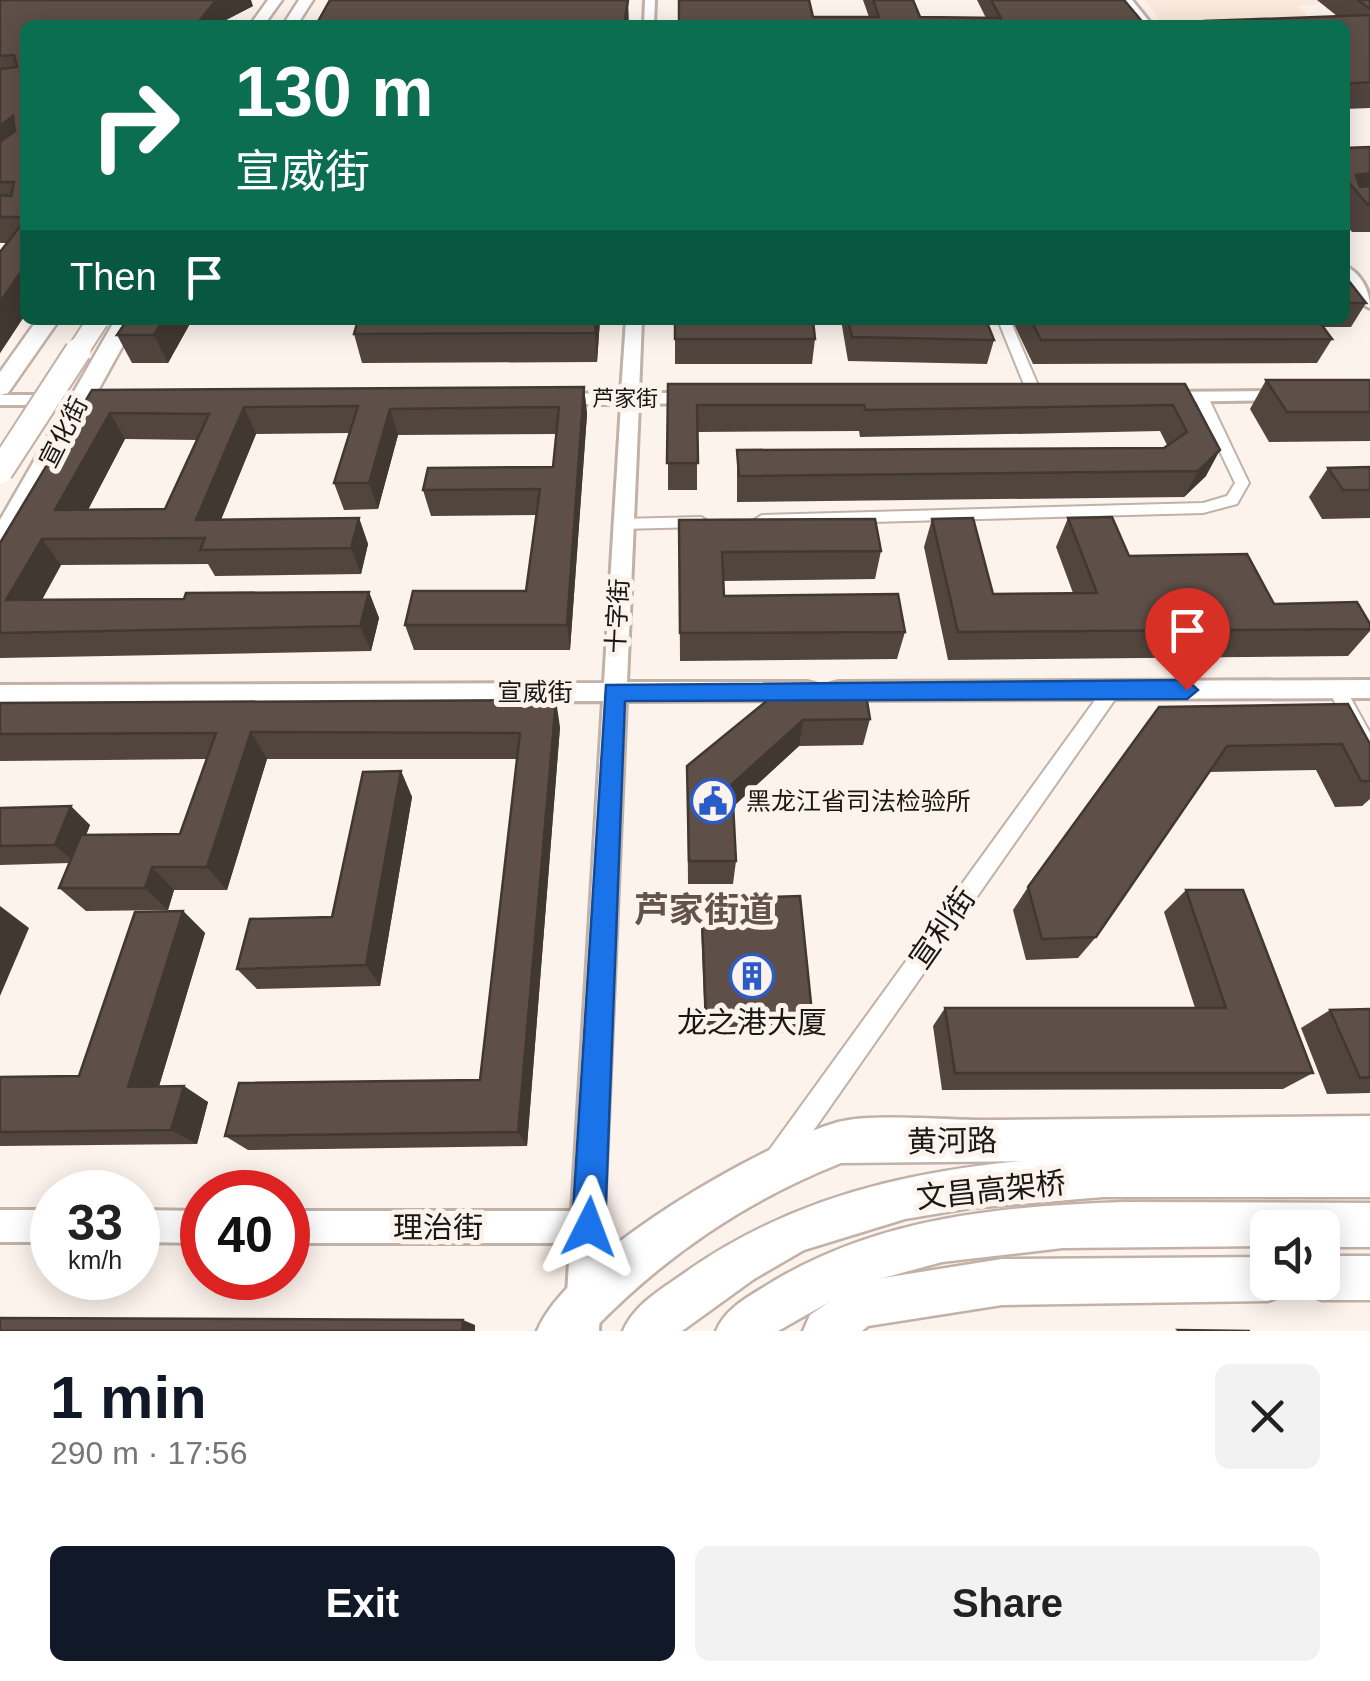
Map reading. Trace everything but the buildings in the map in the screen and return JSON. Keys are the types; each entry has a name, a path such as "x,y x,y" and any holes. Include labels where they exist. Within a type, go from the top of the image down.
{"main road":[{"path":"0,388 44,325"},
{"path":"0,436 75,325"},
{"path":"0,471 95,325"},
{"name":"宣化街","path":"0,543 123,325"},
{"path":"0,510 78,400"},
{"name":"黄河路","path":"576,1322 658,1237 712,1200 773,1167 841,1142 1370,1137"},
{"name":"文昌高架桥","path":"646,1331 691,1294 758,1252 838,1215 917,1196 994,1184 1072,1180 1370,1176"},
{"name":"文昌高架桥","path":"739,1331 820,1280 886,1253 983,1234 1103,1227 1370,1225"},
{"path":"1340,1278 1370,1278"},
{"path":"826,1331 858,1305 1002,1282 1250,1279"}],"street":[{"path":"1126,0 1143,20"},
{"path":"1350,277 1367,298"},
{"name":"十字街","path":"576,1322 589,1227 634,325"},
{"path":"1006,325 1036,397"},
{"path":"1146,397 1314,396"},
{"path":"738,521 1203,508 1232,500 1242,483 1201,397"},
{"name":"芦家街","path":"531,399 707,398"},
{"path":"0,400 118,400"},
{"path":"622,524 718,521"},
{"path":"1337,689 1370,751"},
{"name":"宣威街","path":"0,694 1370,689"},
{"name":"宣利街","path":"773,1167 1112,690"},
{"path":"0,1226 30,1226"},
{"name":"理治街","path":"310,1226 589,1227"}],"shaded area":[{"path":"1144,0 1370,0 1297,6 1312,20 1160,20"}],"place":[{"name":"黑龙江省司法检验所","path":"713,801"},
{"name":"龙之港大厦","path":"752,976"}],"district":[{"name":"芦家街道","path":"704,909"}],"route":[{"path":"589,1227 614,692 1187,690"}]}
